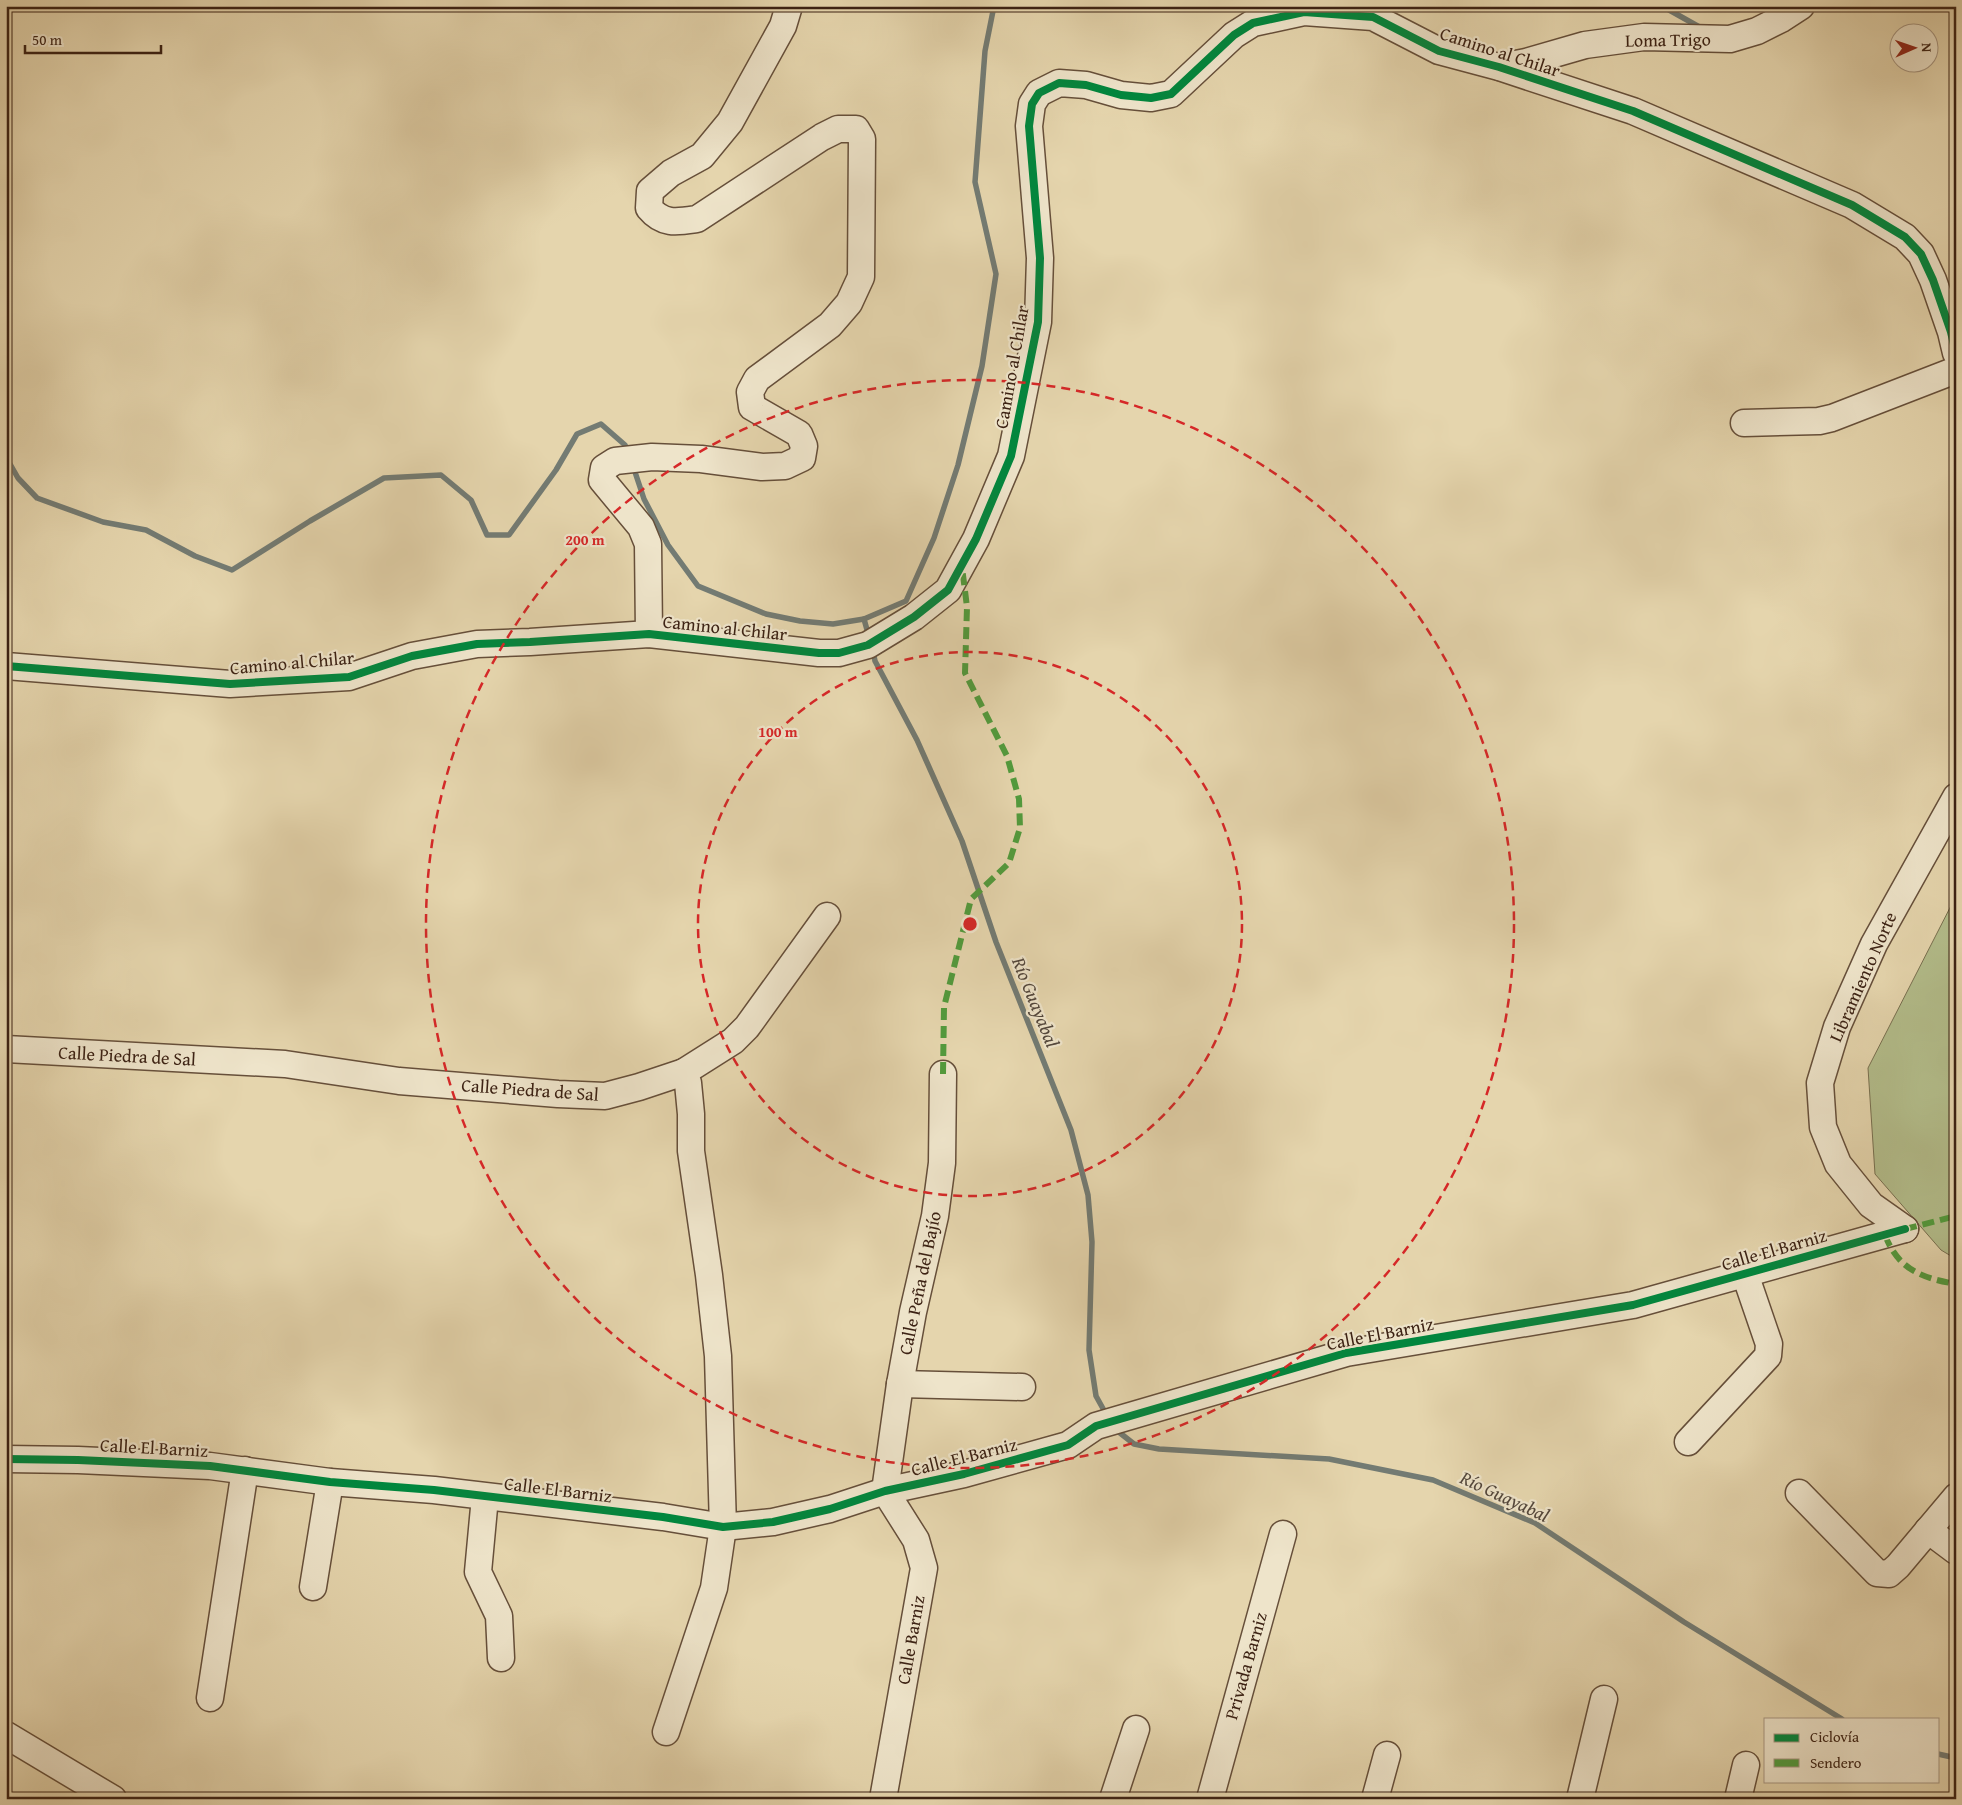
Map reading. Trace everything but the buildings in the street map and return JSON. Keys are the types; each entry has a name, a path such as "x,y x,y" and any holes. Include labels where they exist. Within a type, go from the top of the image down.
{"street":[{"path":"649,634 648,544 641,527 602,480 604,468 615,461 652,457 762,467 785,466 802,458 804,446 799,434 752,407 750,392 758,379 830,325 849,303 861,277 862,139 856,129 838,129 822,138 697,219 676,222 656,216 649,208 650,191 671,174 702,156 730,122 783,26 789,6"},
{"name":"Loma Trigo","path":"1499,67 1526,62 1585,45 1644,37 1730,38 1757,31 1801,6"},
{"name":"Camino al Chilar","path":"6,666 230,684 348,678 412,656 477,644 649,634 818,653 839,653 871,643 914,618 948,590 976,539 1011,456 1038,322 1040,258 1029,126 1032,104 1039,93 1059,83 1086,85 1121,95 1151,98 1171,94 1234,35 1253,23 1308,9 1364,12 1439,51 1499,67 1633,111 1852,206 1905,237 1921,254 1933,280 1951,332 1956,353"},
{"path":"1744,423 1819,421 1832,418 1956,370"},
{"name":"Libramiento Norte","path":"1905,1229 1871,1205 1838,1164 1823,1127 1820,1083 1837,1027 1874,944 1956,796"},
{"name":"Calle Piedra de Sal","path":"6,1049 285,1064 399,1081 605,1096 684,1072 733,1041 747,1027 826,916"},
{"path":"666,1732 714,1588 722,1527 718,1356 709,1275 691,1151 691,1114 688,1083 684,1072"},
{"name":"Calle Peña del Bajío","path":"885,1491 900,1384 913,1312 935,1216 942,1163 943,1074"},
{"name":"Calle El Barniz","path":"6,1459 210,1466 330,1482 434,1490 663,1517 722,1527 773,1522 830,1509 885,1491 964,1474 1068,1445 1096,1426 1346,1353 1633,1305 1905,1229"},
{"path":"1688,1442 1768,1356 1769,1344 1745,1274"},
{"path":"900,1384 1022,1387"},
{"path":"210,1698 245,1470"},
{"path":"313,1587 330,1482"},
{"name":"Calle Barniz","path":"883,1799 924,1568 916,1540 885,1491"},
{"path":"1799,1493 1877,1573 1889,1574 1898,1566 1956,1497"},
{"path":"485,1497 478,1572 499,1616 501,1658"},
{"path":"1928,1530 1956,1551"},
{"name":"Privada Barniz","path":"1210,1799 1283,1534"},
{"path":"1580,1799 1604,1699"},
{"path":"1113,1799 1136,1729"},
{"path":"6,1735 113,1799"},
{"path":"1375,1799 1387,1755"},
{"path":"1738,1799 1746,1765"}],"green space":[{"path":"1956,896 1956,1259 1941,1250 1875,1174 1868,1068"}],"waterway":[{"path":"633,466 644,499 668,545 698,586 766,614 800,621 833,624 864,619 906,601 934,538 958,465 982,366 996,274 975,182 985,51 994,6"},
{"path":"1662,6 1703,29"},
{"path":"6,457 18,478 37,498 103,522 146,530 195,556 232,570 310,521 384,478 441,475 471,500 487,535 509,535 556,470 577,434 601,424 625,445"},
{"name":"Río Guayabal","path":"864,619 869,637"},
{"name":"Río Guayabal","path":"873,651 875,661 917,740 962,841 996,942 1071,1130 1088,1195 1092,1242 1089,1350 1096,1396 1106,1414"},
{"name":"Río Guayabal","path":"1115,1429 1134,1444 1159,1449 1329,1459 1433,1480 1535,1523 1684,1622 1840,1718"},
{"name":"Río Guayabal","path":"1940,1754 1956,1758"}],"marked path":[{"path":"943,1074 944,1007 971,899 1009,863 1020,828 1019,799 1007,756 965,673 967,607 962,567"},
{"path":"1905,1229 1956,1216"},
{"path":"1885,1235 1890,1247 1904,1264 1912,1270 1932,1279 1956,1284"}],"cycle path":[{"path":"6,666 230,684 349,677 412,656 477,644 649,634 819,653 839,653 868,645 914,617 948,590 976,539 1011,456 1038,322 1040,258 1029,126 1032,104 1039,93 1059,83 1086,85 1121,95 1151,98 1171,94 1234,35 1253,23 1304,12 1373,17 1439,51 1499,67 1633,111 1852,205 1905,237 1921,254 1933,280 1951,332 1956,353"},
{"path":"6,1459 210,1466 330,1482 434,1490 663,1517 723,1527 773,1522 830,1509 885,1491 964,1474 1068,1445 1096,1426 1346,1353 1633,1305 1905,1229"}]}
